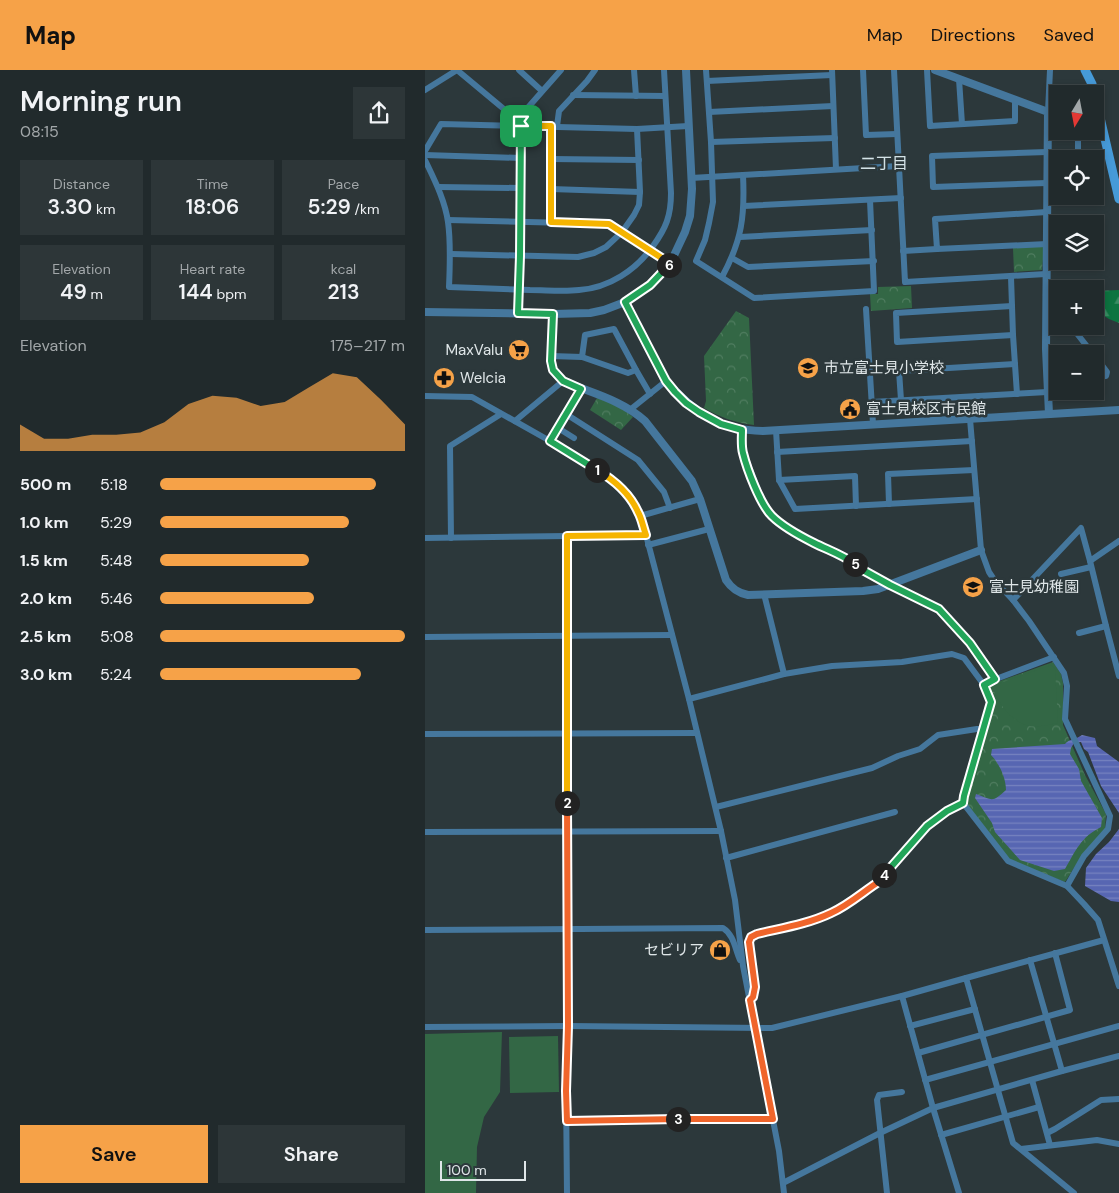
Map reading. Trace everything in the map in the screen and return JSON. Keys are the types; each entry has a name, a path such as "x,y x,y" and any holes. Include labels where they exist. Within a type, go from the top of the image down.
{"main road":[{"path":"1085,70 1092,85"},
{"path":"1104,134 1119,199"}],"street":[{"path":"425,90 457,70 517,120 521,126 518,313"},
{"path":"519,70 543,91"},
{"path":"517,120 561,70"},
{"path":"551,222 551,159 554,126 559,111 595,70"},
{"path":"634,70 636,96"},
{"path":"425,160 438,187 448,220 451,254 449,287 579,290 592,288 615,280 638,263 657,239 668,219 671,193 664,70"},
{"path":"425,312 590,313 625,302 650,285 671,264 690,216 691,178 686,70"},
{"path":"706,70 713,202 705,240 695,261 754,298 874,291 870,200"},
{"path":"863,70 866,135 897,134"},
{"path":"894,70 905,282 1046,274"},
{"path":"927,70 929,126 1015,121 1015,100"},
{"path":"935,70 1048,112"},
{"path":"1049,414 1045,349 1047,152 1050,70"},
{"path":"707,81 832,73 836,169"},
{"path":"959,79 962,124"},
{"path":"573,95 665,96"},
{"path":"709,112 833,106"},
{"path":"425,151 441,124 637,128 688,126"},
{"path":"451,254 578,257 594,253 606,247 622,232 635,215 639,205 637,128"},
{"path":"711,142 835,138"},
{"path":"1047,152 932,156 933,187 1047,183"},
{"path":"425,155 521,158"},
{"path":"551,159 639,160"},
{"path":"691,178 898,166"},
{"path":"722,277 740,237 744,206 743,175"},
{"path":"438,187 521,188"},
{"path":"551,189 640,192"},
{"path":"744,206 901,198"},
{"path":"937,249 935,219 1047,212"},
{"path":"448,220 609,224 671,264"},
{"path":"740,237 872,230"},
{"path":"903,251 1047,244"},
{"path":"732,258 748,267 874,261"},
{"path":"1011,277 1017,394"},
{"path":"625,302 666,381 681,398 699,412 721,424 742,430 776,430 1119,410"},
{"path":"1012,306 896,313 897,342 1013,335"},
{"path":"866,309 873,424"},
{"path":"553,314 551,356 553,370 563,381 617,402 631,409 645,421 692,481 700,499 726,580 730,586 741,594 878,589 981,550"},
{"path":"582,357 585,335 614,329 650,394"},
{"path":"1078,335 1085,345"},
{"path":"1045,349 1049,349"},
{"path":"551,356 582,357 628,373 636,370"},
{"path":"901,400 899,371 1015,364"},
{"path":"515,421 563,381"},
{"path":"631,409 666,381"},
{"path":"550,441 581,389"},
{"path":"872,402 1047,392"},
{"path":"425,396 472,397 600,472 618,485 632,501 640,516 689,698 727,858 735,900 743,966 779,1151 784,1193"},
{"path":"451,538 450,446 501,414"},
{"path":"566,414 638,460 664,492 669,508"},
{"path":"970,419 981,550 989,572 995,581 1029,620 1064,673 1067,686 1065,719 1110,816 1108,829 1085,856 1067,886"},
{"path":"558,428 574,438"},
{"path":"742,430 743,451 763,503 770,515 814,543 844,556 861,569 939,609 970,643 995,679"},
{"path":"776,430 779,480 795,509 977,499"},
{"path":"777,452 972,441"},
{"path":"889,504 888,474 975,470"},
{"path":"779,480 855,476 857,506"},
{"path":"640,516 700,499"},
{"path":"1013,600 1081,528 1119,676"},
{"path":"649,545 709,529"},
{"path":"425,538 646,535"},
{"path":"567,536 567,1193"},
{"path":"1061,574 1091,564 1119,541"},
{"path":"764,594 784,674"},
{"path":"1079,633 1105,626"},
{"path":"425,637 672,635"},
{"path":"689,698 784,674 832,666 903,662 953,654 964,658 984,685 991,702 963,803 1008,861 1067,886 1098,920 1104,940 1116,965 1119,986"},
{"path":"984,685 1054,657"},
{"path":"716,808 872,768 898,756 920,749 938,735 983,729"},
{"path":"425,734 697,733"},
{"path":"750,1000 753,997 755,987 749,942 751,937 822,917 845,905 880,881 927,826 947,811 963,803"},
{"path":"727,858 895,812"},
{"path":"425,832 721,831"},
{"path":"425,930 723,928 731,936 743,966"},
{"path":"425,1027 772,1028 901,996 1104,940"},
{"path":"918,1053 1070,1010 1055,953"},
{"path":"1030,960 1062,1071"},
{"path":"966,978 1013,1143 1074,1193"},
{"path":"901,996 959,1193"},
{"path":"910,1026 975,1009"},
{"path":"925,1080 1119,1026"},
{"path":"783,1183 933,1108 1119,1056"},
{"path":"1032,1080 1050,1145"},
{"path":"887,1193 877,1097 883,1094 903,1092"},
{"path":"1047,1133 1101,1100 1119,1099"},
{"path":"941,1134 1039,1107"},
{"path":"567,1121 773,1119"},
{"path":"1021,1149 1097,1140 1119,1144"}],"green space":[{"path":"1042,246 1044,248 1042,270 1014,272 1013,248"},
{"path":"911,286 912,308 871,311 870,294 878,294 878,287"},
{"path":"1119,290 1119,323 1104,316 1104,291"},
{"path":"736,311 749,318 754,425 728,419 704,408 706,401 704,356"},
{"path":"597,398 619,406 633,417 621,430 590,410"},
{"path":"1053,662 1061,674 1063,683 1063,725 1085,775 1106,814 1105,829 1084,852 1065,882 1009,860 965,802 994,701 989,685"},
{"path":"1051,665 1055,669 1058,723 1034,726 1020,723 1005,710 992,686"},
{"path":"502,1032 500,1092 484,1117 477,1147 476,1193 425,1193 425,1034"},
{"path":"558,1036 559,1092 510,1093 509,1037"}],"water":[{"path":"1082,735 1095,738 1097,746 1119,762 1119,813 1101,786 1088,752 1084,749 1081,742 1074,743 1070,754 1079,769 1081,781 1102,818 1101,827 1088,835 1076,850 1065,869 1054,871 1020,860 995,832 992,823 975,798 976,794 989,799 995,799 1006,790 1001,771 991,755 992,749 1065,744"},
{"path":"1119,829 1119,902 1111,901 1085,886 1086,868"}],"place":[{"name":"MaxValu","path":"519,350"},
{"name":"市立富士見小学校","path":"808,368"},
{"name":"Welcia","path":"444,378"},
{"name":"富士見校区市民館","path":"850,409"},
{"name":"富士見幼稚園","path":"973,587"},
{"name":"セビリア","path":"720,950"}],"district":[{"name":"二丁目","path":"884,163"}],"route":[{"path":"521,126 551,126 551,222 609,224 671,264 650,285 625,302 666,381 675,392 686,403 713,420 742,430 743,451 751,476 770,515 814,543 844,556 861,569 939,609 970,643 995,679 984,685 991,702 963,803 947,811 927,826 880,881 845,905 822,917 751,937 749,942 755,987 753,997 750,1000 773,1119 567,1121 567,536 646,535 638,511 618,485 550,441 581,389 563,381 551,366 553,314 518,313 521,126"}]}
